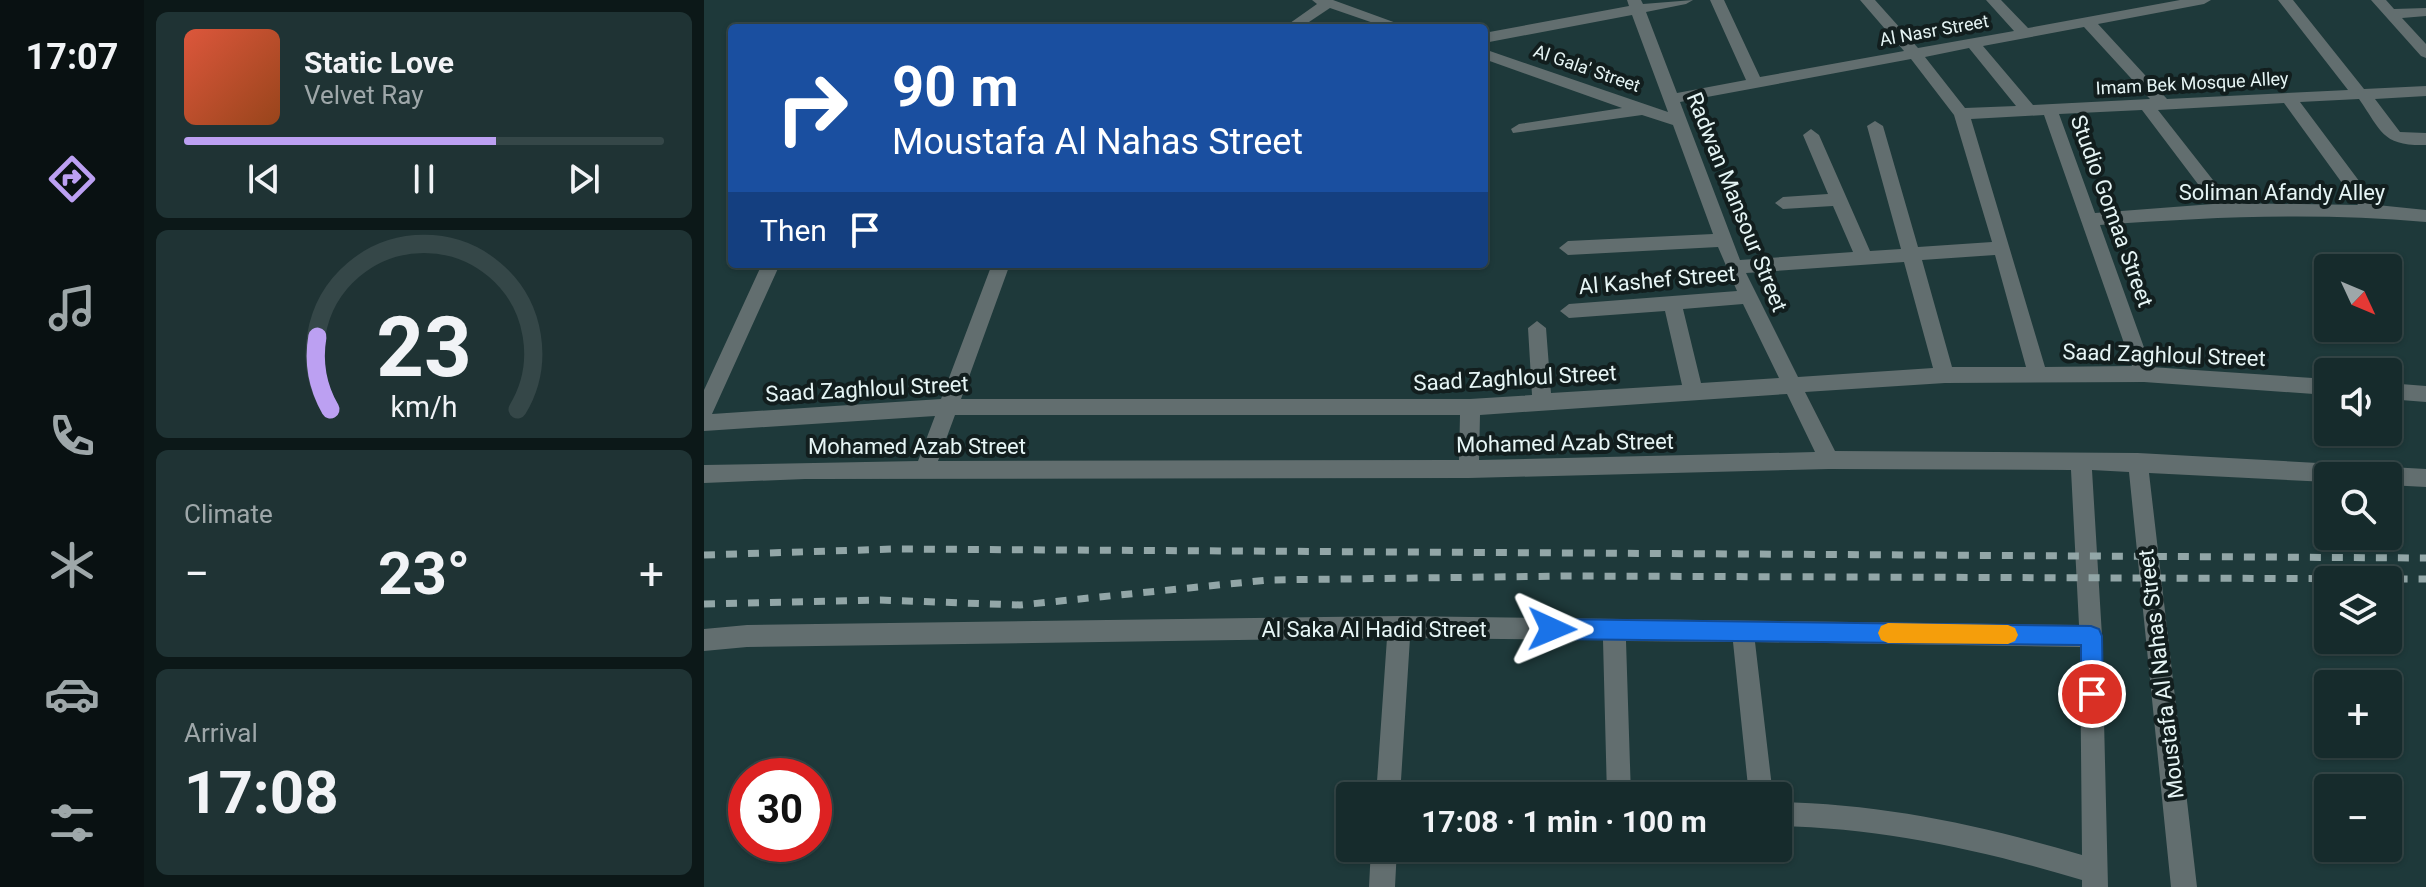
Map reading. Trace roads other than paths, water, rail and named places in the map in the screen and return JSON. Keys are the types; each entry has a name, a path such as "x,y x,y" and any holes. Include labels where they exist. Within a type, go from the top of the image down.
{"street":[{"path":"1488,37 1635,5 1686,0"},
{"path":"1717,0 1755,83"},
{"path":"1867,0 1915,54 1961,114 2038,374"},
{"path":"1993,0 2025,33"},
{"name":"Al Nasr Street","path":"1671,99 2204,0"},
{"path":"2285,0 2394,136 2400,139 2426,139"},
{"path":"2378,0 2426,53"},
{"path":"1295,24 1324,2 1391,24"},
{"name":"Radwan Mansour Street","path":"1635,5 1734,267 1829,460"},
{"path":"2391,14 2426,12"},
{"path":"2087,21 2154,104 2226,209"},
{"path":"1972,43 2029,111"},
{"name":"Al Gala' Street","path":"1488,55 1677,121"},
{"name":"Imam Bek Mosque Alley","path":"1961,114 2426,91"},
{"path":"2288,98 2372,211"},
{"path":"1519,129 1644,109"},
{"name":"Studio Gomaa Street","path":"2050,110 2144,374"},
{"path":"1875,126 1945,375"},
{"path":"1811,135 1864,258"},
{"path":"1783,203 1839,200"},
{"name":"Soliman Afandy Alley","path":"2090,220 2226,209 2372,211 2426,216"},
{"path":"1568,248 1724,240"},
{"path":"1734,267 2003,248"},
{"path":"704,411 769,268"},
{"path":"925,469 999,268"},
{"name":"Al Kashef Street","path":"1569,311 1749,297"},
{"path":"1672,303 1694,393"},
{"path":"1537,328 1542,402"},
{"name":"Saad Zaghloul Street","path":"704,423 947,407 1470,407 1945,375 2144,374 2314,386"},
{"path":"2402,392 2426,394"},
{"path":"1469,469 1470,407"},
{"name":"Mohamed Azab Street","path":"704,474 925,469 1469,469 1829,460 2138,462 2426,478"},
{"path":"1792,814 1884,818 1946,829 2094,879 2091,636 2081,461"},
{"name":"Moustafa Al Nahas Street","path":"2138,462 2184,887"},
{"path":"1389,782 1399,627"},
{"name":"Al Saka Al Hadid Street","path":"704,640 747,636 1399,627 2091,636"},
{"path":"1614,630 1619,782"},
{"path":"1743,632 1759,782"},
{"path":"1382,887 1383,862"}],"railway":[{"path":"704,555 894,549 2426,558"},
{"path":"704,604 880,600 1020,605 1268,580 1567,576 2426,579"}]}
